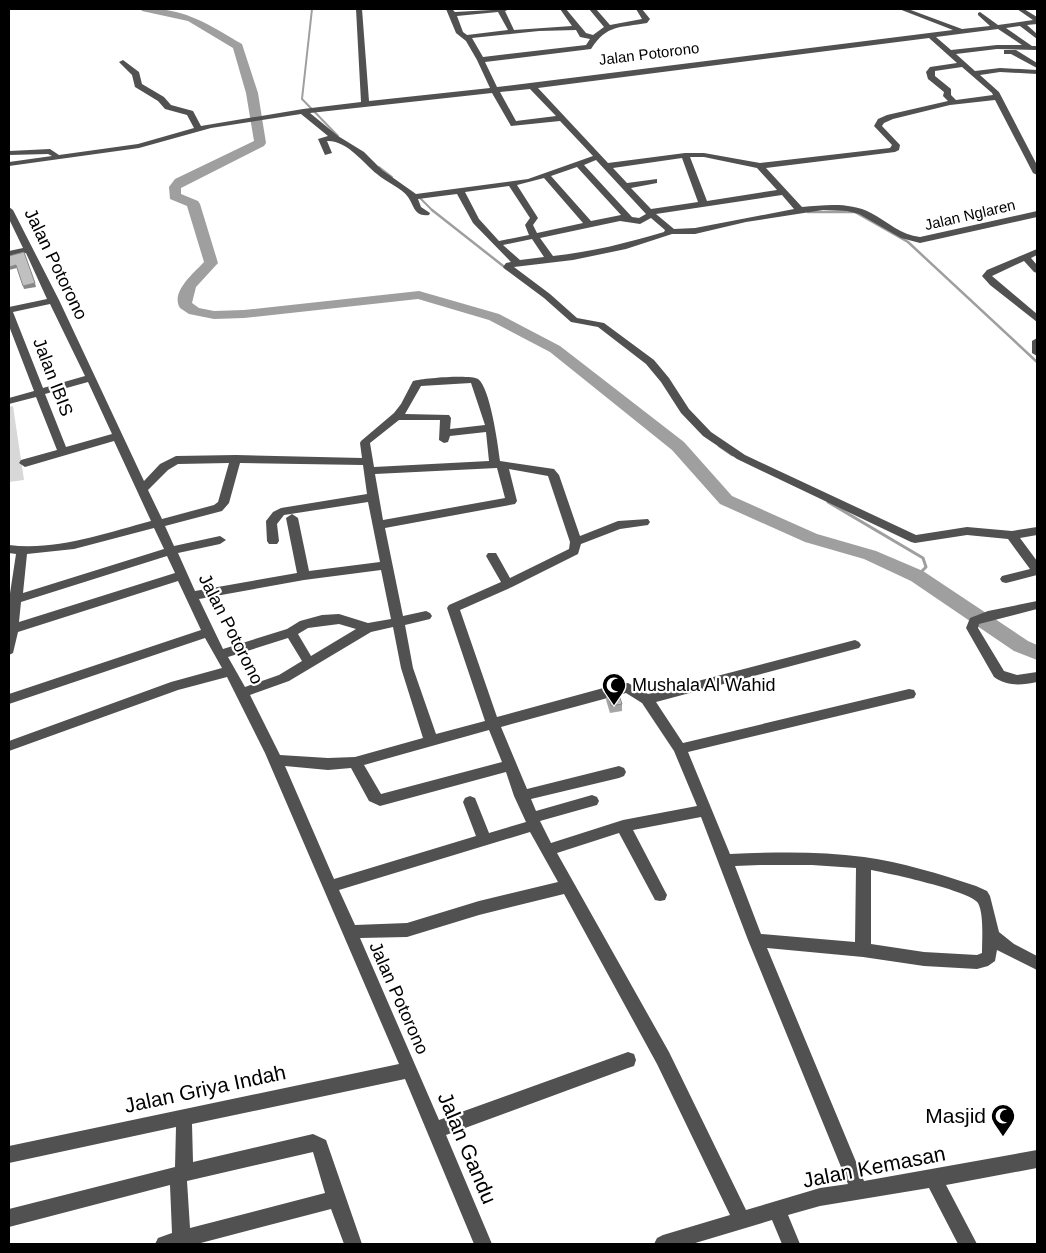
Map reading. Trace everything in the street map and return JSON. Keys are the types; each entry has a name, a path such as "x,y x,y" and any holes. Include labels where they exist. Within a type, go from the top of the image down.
{"street":[{"path":"360,9 365,103"},
{"path":"512,32 504,9 451,11 460,33 469,40 481,60 494,89 514,124 563,118"},
{"path":"563,9 584,36 594,38"},
{"path":"592,9 608,27"},
{"path":"481,60 586,47 591,45 594,38 608,27 644,21 646,19 639,9"},
{"path":"1020,9 1037,21"},
{"path":"904,10 917,12 937,11"},
{"path":"917,12 946,26 966,31"},
{"path":"980,14 1035,49"},
{"name":"Jalan Potorono","path":"198,128 365,103 532,86 930,33 966,31 1037,21"},
{"path":"1021,24 1037,36"},
{"path":"621,26 637,30"},
{"path":"465,37 544,29 576,28"},
{"path":"930,33 990,86 1037,173"},
{"path":"948,33 955,39"},
{"path":"962,44 969,50"},
{"path":"950,52 1006,47 1035,49"},
{"path":"957,58 1012,52 1037,66"},
{"path":"123,62 136,74 138,85 161,98 168,107 190,113 198,128"},
{"path":"954,102 947,96 948,91 931,77 930,72 933,69 964,64"},
{"path":"974,73 1000,70 1037,72"},
{"path":"532,86 651,213 666,225 669,231 657,238 590,254 551,261 518,263 508,267 547,296 574,320 601,325 655,366 685,411 708,434 741,457 915,539 967,531 1012,535 1037,531"},
{"path":"608,166 686,155 704,155 760,166 892,150 896,148 896,145 878,126 881,121 890,117 954,102 997,97"},
{"path":"309,111 335,138 361,154 379,172 416,196 512,184 546,175 598,156"},
{"path":"119,141 198,128"},
{"path":"9,164 139,146 198,128"},
{"path":"328,153 322,139 335,138"},
{"path":"9,153 50,151 54,152 56,158"},
{"path":"686,155 703,203"},
{"path":"578,163 629,219"},
{"path":"760,166 800,210"},
{"path":"546,175 588,223"},
{"path":"626,186 654,181"},
{"path":"512,184 534,218 529,226 551,261"},
{"path":"460,190 469,212 497,244 518,263"},
{"path":"640,221 651,213 703,203 784,192"},
{"path":"416,196 413,202 417,208 426,214"},
{"name":"Jalan Nglaren","path":"669,231 698,232 738,221 800,210 830,207 863,212 903,237 911,240 920,240 1037,214"},
{"name":"Jalan Potorono","path":"9,210 91,378 156,523 172,551 208,632 231,671 275,760 410,1070"},
{"path":"497,244 588,223 620,218 640,221 657,238"},
{"path":"9,254 28,250"},
{"path":"1037,252 990,272 987,276 1037,319"},
{"path":"1026,258 1037,270"},
{"path":"9,310 54,300"},
{"name":"Jalan IBIS","path":"9,314 62,450 65,452"},
{"path":"1037,341 1037,353"},
{"path":"9,401 91,378"},
{"path":"380,526 511,501 498,464 491,428 476,381 417,383 406,405 398,415 366,440 365,443 373,497 407,668 431,741"},
{"path":"402,417 444,417 446,418 445,436 491,428"},
{"path":"25,463 118,436"},
{"path":"9,549 22,551 74,545 218,508 223,503 236,459"},
{"path":"142,490 164,467 176,460 236,459 369,467 498,464 550,472 576,542 574,550 508,584 454,608 493,725 532,822 663,1058 742,1221"},
{"path":"273,541 270,523 273,517 281,512 373,497"},
{"path":"292,518 304,576"},
{"path":"576,542 618,525 644,522"},
{"path":"1006,579 1037,570 1012,535"},
{"path":"13,594 220,540"},
{"path":"9,650 13,594 22,551"},
{"path":"492,556 508,584"},
{"path":"191,596 304,576 387,565"},
{"path":"10,630 182,575"},
{"path":"1037,605 988,616 974,621 972,628 1003,678 1016,680 1037,677"},
{"path":"242,693 284,678 368,628 426,616"},
{"path":"220,655 291,632 304,624 339,619 368,628"},
{"path":"9,699 208,632"},
{"path":"291,632 309,663"},
{"path":"647,699 855,645"},
{"path":"9,746 176,686 231,671"},
{"path":"275,760 328,764 355,762 618,689 628,688 647,699 680,749 859,1190"},
{"path":"680,749 909,694"},
{"path":"355,762 374,797 380,800 510,765"},
{"path":"521,796 619,772"},
{"path":"470,802 485,841"},
{"path":"330,887 485,841 532,822 592,802"},
{"path":"548,850 623,826 706,810"},
{"path":"623,826 660,895"},
{"path":"725,860 777,858 864,863 944,882 980,895 986,903 990,956 983,961 977,962 924,959 863,950 756,940"},
{"path":"863,950 864,863"},
{"path":"350,932 407,930 478,908 569,886"},
{"path":"989,928 1001,943 1037,963"},
{"path":"435,1130 628,1060"},
{"name":"Jalan Griya Indah","path":"9,1154 410,1070"},
{"name":"Jalan Gandu","path":"410,1070 483,1244"},
{"path":"182,1242 181,1174 184,1116"},
{"path":"9,1218 181,1174 313,1143 320,1146 336,1199 353,1244"},
{"name":"Jalan Kemasan","path":"663,1244 820,1197 933,1180 1037,1159"},
{"path":"933,1180 968,1244"},
{"path":"164,1244 182,1242 336,1199"},
{"path":"777,1211 791,1244"}],"shaded area":[{"path":"13,406 24,480 9,482 9,407"}],"building":[{"path":"24,252 35,283 23,286 16,265 9,267 9,256"},
{"path":"618,692 622,704 611,706 607,693"}],"waterway":[{"path":"146,9 191,19 238,46 252,93 260,143 180,182 175,187 175,196 193,204 211,263 189,287 185,305 194,311 214,315 244,314 419,295 494,317 555,349 678,446 726,500 811,538 870,555 917,576 1021,646 1037,653"},
{"path":"312,9 302,99 338,136"},
{"path":"379,167 392,177"},
{"path":"419,197 432,210"},
{"path":"432,210 507,269"},
{"path":"808,212 855,212 908,242 1037,362"},
{"path":"719,446 732,455"},
{"path":"828,502 923,558 926,567 917,576"}],"place":[{"name":"Mushala Al Wahid","path":"614,706"},
{"name":"Masjid","path":"1003,1137"}]}
